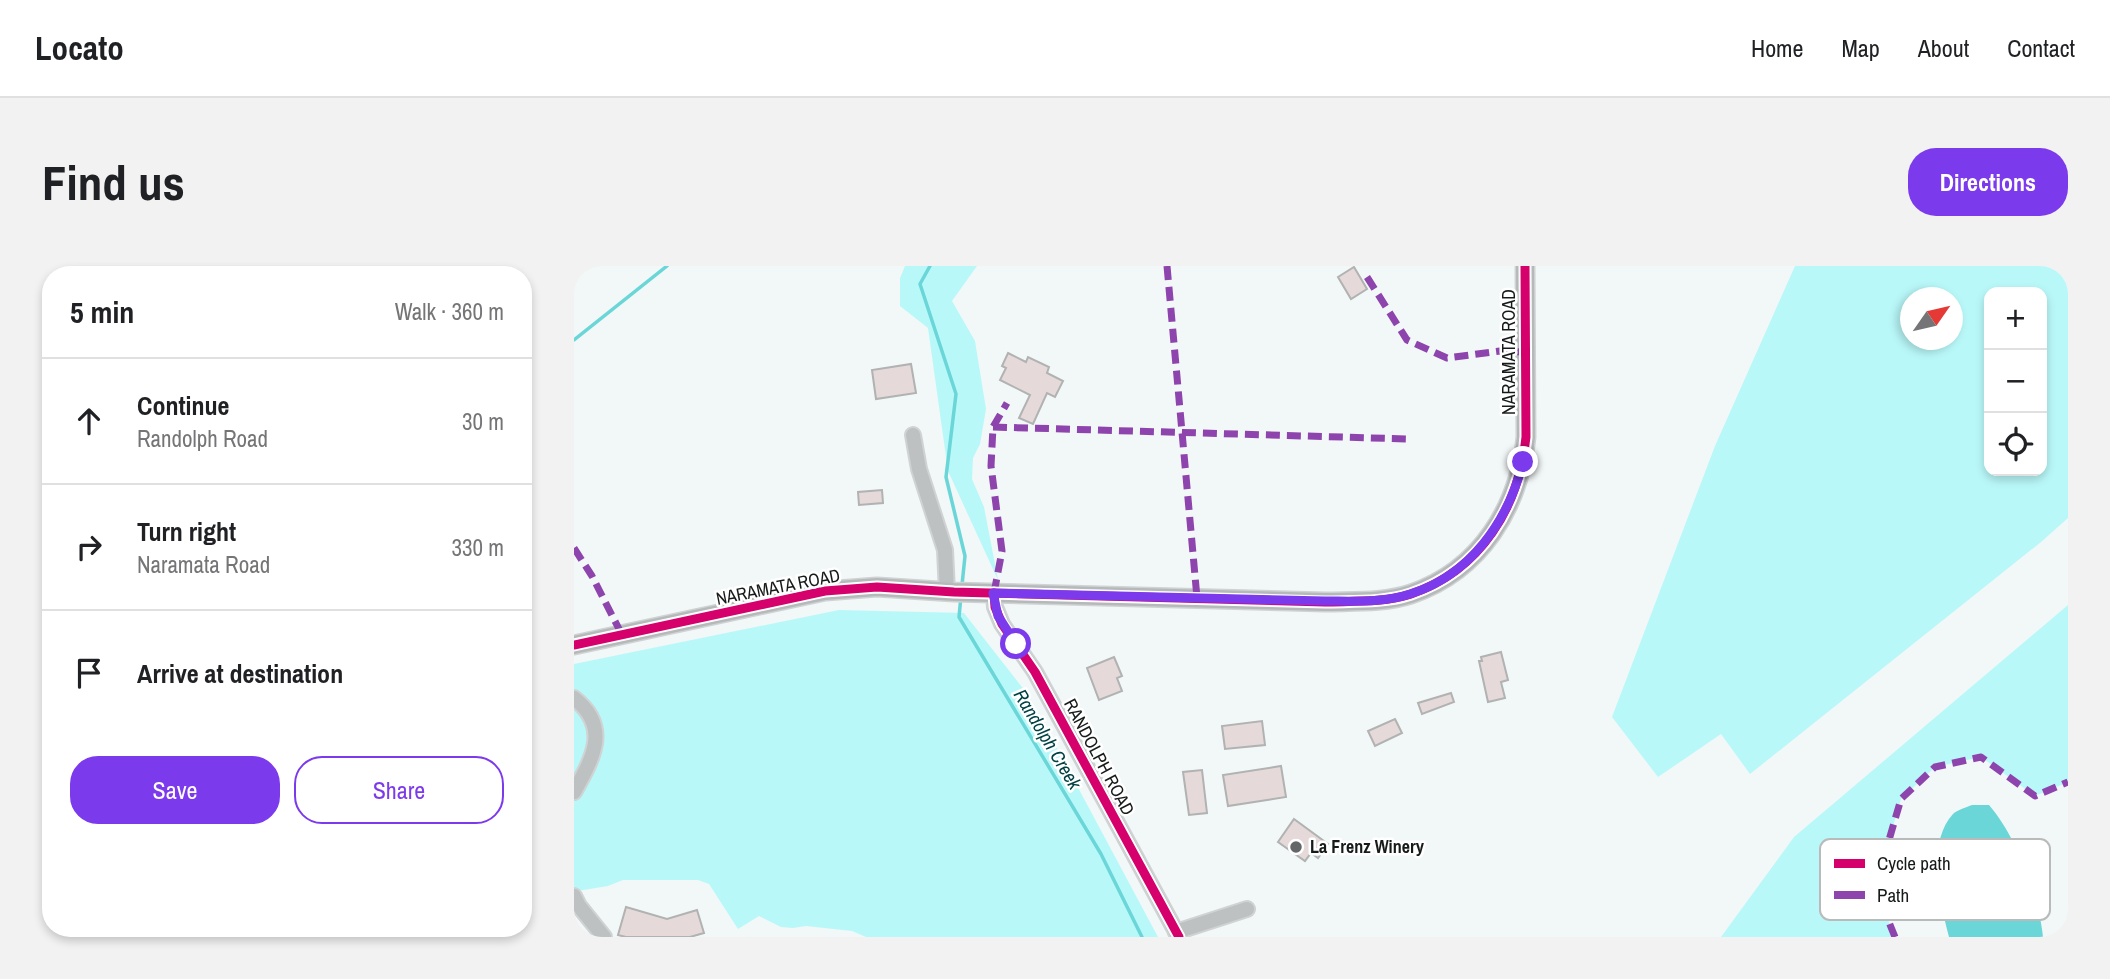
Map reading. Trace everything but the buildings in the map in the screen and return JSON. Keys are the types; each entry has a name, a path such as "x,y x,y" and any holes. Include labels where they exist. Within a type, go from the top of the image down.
{"main road":[{"name":"NARAMATA ROAD","path":"574,645 825,591 877,587 947,592 1366,601 1411,594 1450,575 1465,564 1486,542 1506,512 1517,488 1525,437 1525,266"}],"street":[{"path":"913,435 919,469 945,550 947,592"},
{"name":"RANDOLPH ROAD","path":"993,593 1002,624 1035,672 1177,935"},
{"path":"574,698 586,707 596,731 596,748 574,792"},
{"path":"574,896 604,937"},
{"path":"1177,935 1247,909"}],"shaded area":[{"path":"905,266 977,266 952,301 975,341 986,409 980,444 973,458 972,479 984,507 998,580 948,471 928,328 900,306 900,278"},
{"path":"1795,266 2068,266 2068,518 1750,774 1721,734 1658,777 1612,717 1715,446"},
{"path":"2068,605 2068,782 2035,796 1981,757 1935,767 1901,799 1889,839 1820,839 1820,920 1888,920 1895,937 1721,937 1794,837"},
{"path":"839,610 964,613 1029,696 1158,937 866,937 852,931 806,926 781,927 759,916 738,929 709,884 698,880 623,880 608,886 577,891 574,896 574,664"},
{"path":"1972,805 1989,805 2011,839 1941,839 1945,826 1959,810"},
{"path":"1945,920 2041,920 2043,937 1949,937"}],"waterway":[{"path":"574,340 667,266"},
{"name":"Randolph Creek","path":"930,266 920,284 956,394 946,477 965,556 962,585"},
{"name":"Randolph Creek","path":"961,596 959,617 1101,854 1142,937"}],"marked path":[{"path":"1167,266 1197,598"},
{"path":"1367,277 1407,340 1447,358 1500,351 1525,352"},
{"path":"994,593 1002,551 991,466 993,427 1007,403"},
{"path":"993,427 1409,439"},
{"path":"574,548 592,576 622,635"},
{"path":"1889,839 1901,799 1935,767 1981,757 2035,796 2068,782"},
{"path":"1888,920 1895,937"}],"cycle path":[{"path":"574,645 825,591 877,587 954,592 1325,602 1379,600 1411,594 1458,569 1476,552 1492,533 1515,488 1526,437 1525,266"},
{"path":"994,593 995,607 1002,624 1035,672 1179,937"}],"place":[{"name":"La Frenz Winery","path":"1296,847"}],"route":[{"path":"1016,644 998,616 993,593 1325,601 1366,601 1411,594 1450,575 1486,542 1506,512 1517,488 1523,462"}]}
